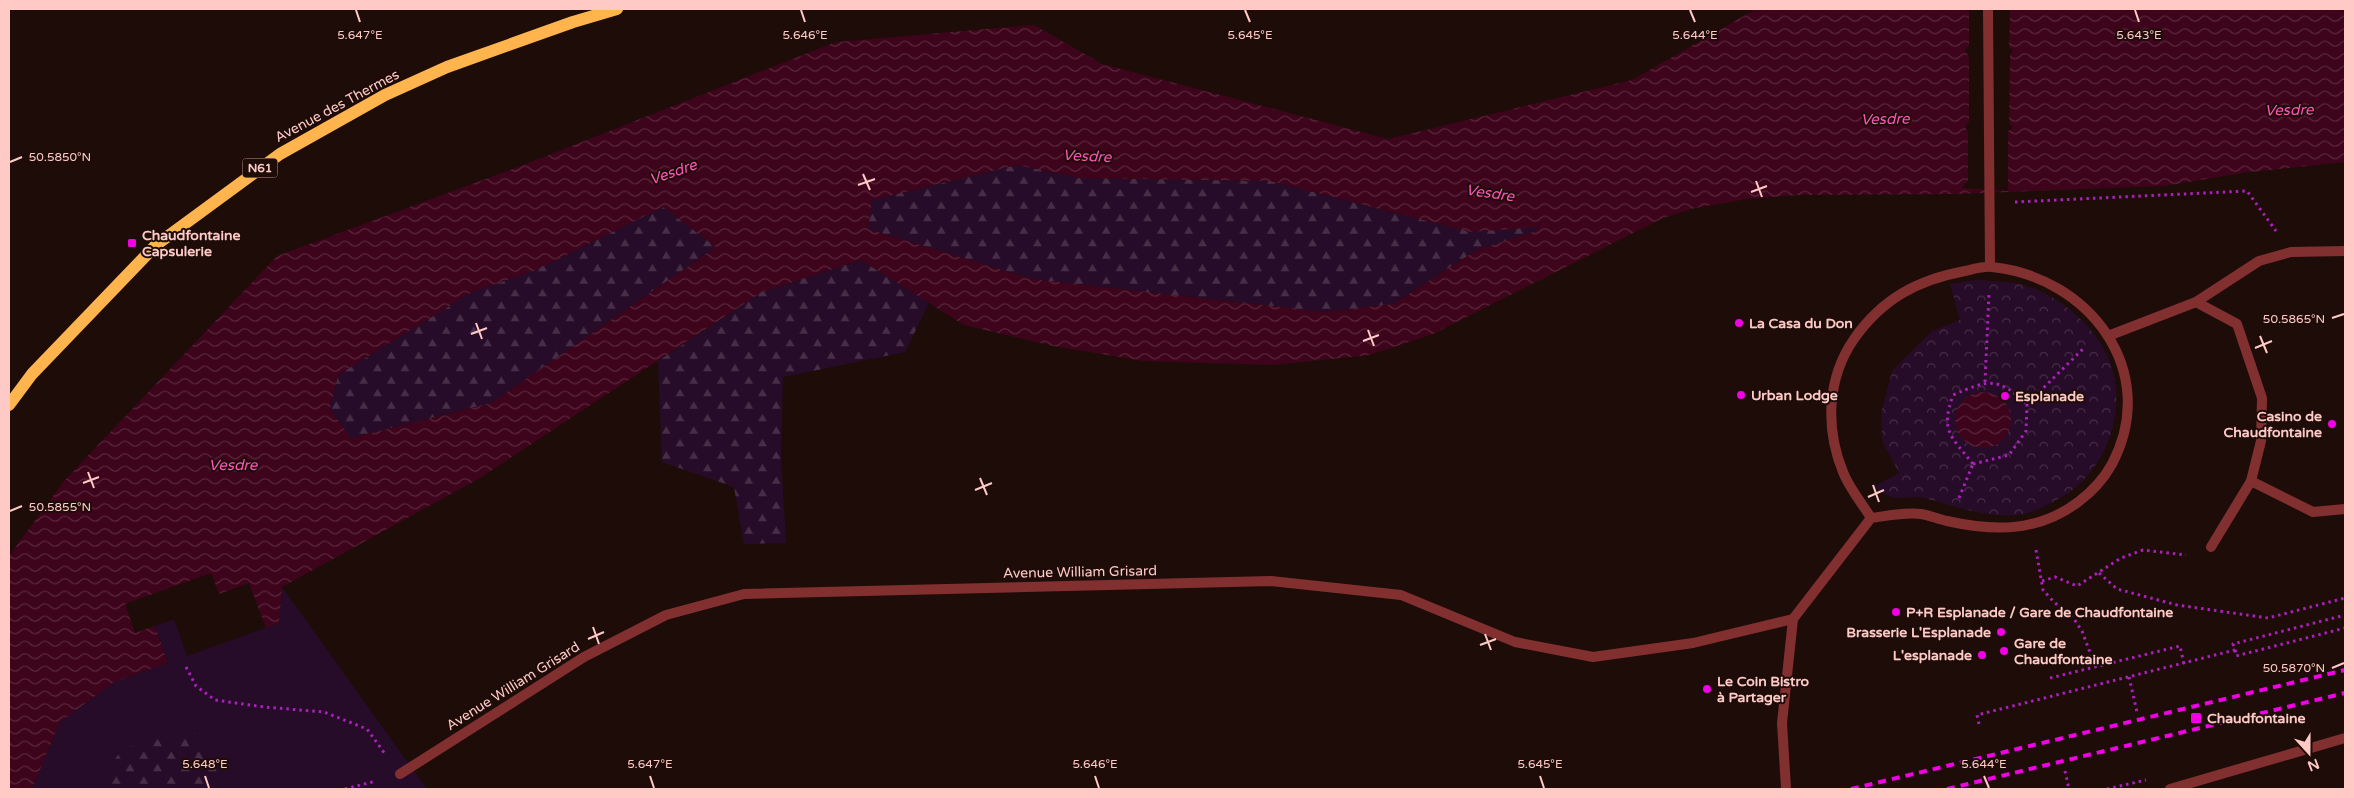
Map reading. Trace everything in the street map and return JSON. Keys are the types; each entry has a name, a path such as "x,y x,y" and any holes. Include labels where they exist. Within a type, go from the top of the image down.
{"main road":[{"name":"Avenue des Thermes","path":"9,405 32,374 156,245 280,154 385,95 447,67 573,22 617,9"}],"street":[{"path":"1988,9 1990,266"},
{"path":"2108,336 2196,302 2259,261 2291,252 2345,251"},
{"path":"1786,788 1782,723 1794,619 1871,518 1920,514 1989,528 2032,524 2064,512 2086,496 2106,475 2122,445 2128,413 2121,361 2108,336 2096,319 2073,298 2036,277 1990,266 1942,275 1898,294 1868,319 1844,354 1831,390 1831,429 1843,472 1871,518"},
{"path":"2196,302 2237,324 2262,398 2261,440 2251,481 2211,547"},
{"path":"2251,481 2313,512 2345,509"},
{"name":"Avenue William Grisard","path":"400,774 584,657 666,615 744,594 1271,581 1401,595 1515,642 1593,657 1693,643 1794,619"},
{"path":"2170,789 2345,738"}],"path":[{"path":"1991,203 2247,191 2291,252"},
{"path":"1985,382 1990,266"},
{"path":"1973,464 2009,455 2026,431 2027,404 2090,341 2108,336"},
{"path":"1973,464 1949,434 1946,414 1953,395 1985,382 2011,389 2027,404"},
{"path":"1947,521 1956,506 1973,464"},
{"path":"2032,524 2044,590 2054,602 2074,619 2082,631 2095,666"},
{"path":"2042,581 2055,577 2077,586 2099,574 2121,558 2143,550 2202,557 2211,547"},
{"path":"2099,574 2117,589 2177,605 2268,618 2345,598"},
{"path":"2345,615 2233,644 2236,656 2345,628"},
{"path":"2050,678 2180,646 2184,664"},
{"path":"1979,724 1976,715 2235,650"},
{"path":"186,667 196,686 215,700 264,707 324,712 367,729 400,774 345,789"},
{"path":"2129,677 2137,712"},
{"path":"2065,771 2069,789"}],"green space":[{"path":"1017,165 1080,178 1270,181 1471,232 1540,226 1536,231 1477,250 1393,304 1325,312 1032,279 868,229 872,200"},
{"path":"663,207 716,247 491,403 351,438 330,409 338,375 472,292 536,270"},
{"path":"861,260 929,303 905,352 783,377 781,457 786,543 744,544 734,487 662,462 658,361 762,292"},
{"path":"1977,280 2009,282 2033,288 2050,296 2079,317 2095,335 2107,355 2114,375 2116,395 2115,416 2110,436 2101,456 2090,473 2075,488 2058,499 2043,507 2022,514 1993,515 1924,498 1897,498 1873,487 1899,473 1882,441 1881,413 1892,371 1932,331 1960,320 1950,284"},
{"path":"282,587 427,789 215,789 222,776 122,749 94,789 32,789 60,722 114,682 168,663 155,626 174,619 187,656 279,623"},
{"path":"193,730 222,776 215,789 94,789 122,749"}],"water":[{"name":"Vesdre","path":"1756,9 2345,9 2345,162 2242,173 2165,186 1957,194 1799,195 1747,199 1695,208 1663,218 1433,334 1370,355 1273,365 1144,361 1053,346 964,325 861,260 762,292 480,478 282,587 279,623 266,628 249,583 219,594 211,573 125,604 135,633 155,626 168,663 114,682 60,722 32,789 9,789 9,556 64,481 277,256 518,167 836,42 1034,25 1102,64 1388,139 1632,80","holes":["1017,165 1080,178 1270,181 1471,232 1539,227 1536,231 1477,250 1393,304 1325,312 1032,279 868,229 872,200","663,207 716,247 491,403 351,438 330,409 338,375 472,292 536,270"]},
{"path":"1977,392 1989,392 1999,396 2007,404 2011,420 2007,436 1999,444 1989,448 1977,448 1967,444 1959,436 1955,426 1955,414 1959,404 1967,396"}],"pier":[{"path":"1969,9 2010,9 2009,47 2013,51 2010,55 2009,123 2013,128 2008,131 2008,191 1962,188 1968,181 1968,132 1965,127 1969,122 1969,57 1965,50 1969,46"}],"railway":[{"path":"1851,789 2345,670"},
{"path":"1947,789 2345,693"}],"place":[{"name":"Chaudfontaine Capsulerie","path":"132,243"},
{"name":"La Casa du Don","path":"1739,323"},
{"name":"Urban Lodge","path":"1741,395"},
{"name":"Esplanade","path":"2005,396"},
{"name":"Casino de Chaudfontaine","path":"2332,424"},
{"name":"P+R Esplanade / Gare de Chaudfontaine","path":"1896,612"},
{"name":"Brasserie L'Esplanade","path":"2001,632"},
{"name":"Gare de Chaudfontaine","path":"2004,651"},
{"name":"L'esplanade","path":"1982,655"},
{"name":"Le Coin Bistro à Partager","path":"1707,689"},
{"name":"Chaudfontaine","path":"2196,718"}]}
